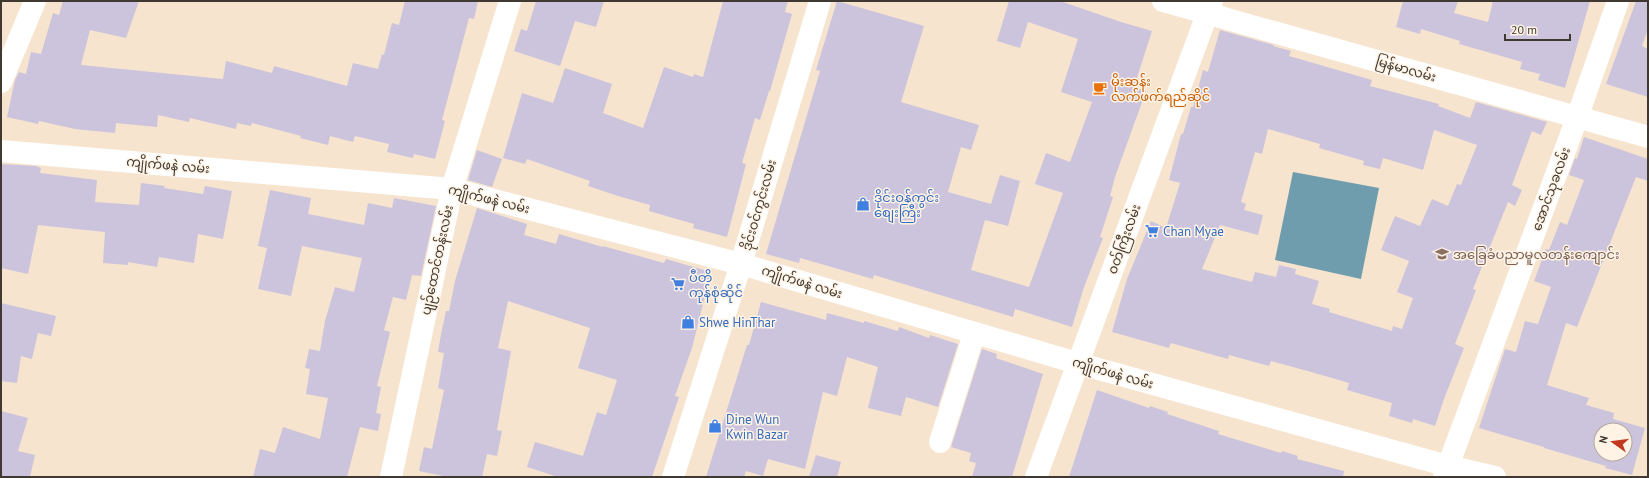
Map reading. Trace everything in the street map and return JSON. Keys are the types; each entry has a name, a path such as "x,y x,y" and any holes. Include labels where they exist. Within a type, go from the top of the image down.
{"street":[{"path":"1,82 35,1"},
{"name":"ပျဉ်ထောင်တန်းလမ်း","path":"391,477 452,189 510,1"},
{"name":"ဒိုင်းဝင်ကွင်းလမ်း","path":"673,477 742,264 820,1"},
{"name":"မြန်မာလမ်း","path":"1163,1 1210,7 1577,118 1648,137"},
{"name":"အောင်သုခလမ်း","path":"1446,471 1577,118 1618,1"},
{"name":"၀တ်ကြီးလမ်း","path":"1036,477 1210,7"},
{"name":"ကျိုက်ဖနဲ လမ်း","path":"1,151 452,189 742,264 974,334 1446,471 1495,477"},
{"path":"940,442 974,334"}],"water":[{"path":"1293,172 1379,188 1361,279 1275,260"}],"building":[{"path":"63,1 139,1 126,38 90,30 81,65 223,79 226,61 272,73 274,66 347,86 353,63 378,69 382,54 384,55 392,23 399,25 405,1 478,1 474,19 469,18 442,120 445,121 435,159 414,154 413,158 387,152 389,144 355,136 353,142 330,136 328,145 252,123 251,126 237,123 236,129 190,118 189,122 158,115 157,127 116,123 115,133 75,129 39,121 38,124 7,117 15,80 19,72 26,74 31,52 41,54 53,13 59,15"},
{"path":"536,1 604,1 596,27 575,21 560,66 514,51 521,29 527,31"},
{"path":"723,1 788,1 785,12 792,14 760,120 755,118 742,163 746,164 727,237 693,228 694,224 649,211 650,205 588,186 590,181 527,159 525,164 503,158 522,93 553,103 565,68 612,84 603,113 643,128 664,67 693,77 694,74 703,77"},
{"path":"837,1 924,26 901,102 979,125 971,150 961,147 948,192 991,204 1000,175 1020,181 1008,226 985,220 971,270 1029,287 1063,193 1035,184 1046,153 1070,162 1092,102 1061,92 1078,39 1028,22 1020,48 997,41 1009,1 1060,1 1152,31 1134,87 1146,91 1115,177 1110,196 1113,197 1100,237 1103,238 1083,290 1072,327 1015,309 1013,317 874,275 873,279 800,258 799,263 766,254 820,71 816,70"},
{"path":"1403,1 1458,1 1454,13 1488,22 1493,1 1590,1 1565,88 1538,80 1540,74 1520,69 1522,62 1459,44 1460,41 1421,29 1420,34 1396,27"},
{"path":"1636,1 1648,1 1648,29 1642,46 1648,49 1648,97 1606,84"},
{"path":"1220,30 1274,45 1273,46 1291,51 1289,56 1372,80 1370,86 1439,104 1438,106 1470,118 1476,102 1547,122 1541,135 1532,131 1512,185 1522,190 1515,206 1508,202 1473,289 1476,290 1455,344 1464,348 1435,426 1413,419 1412,423 1389,416 1392,403 1347,390 1349,383 1271,361 1269,366 1229,355 1228,359 1171,343 1169,348 1112,332 1127,279 1151,221 1166,228 1180,183 1169,180 1181,134 1183,134 1191,107 1193,107 1203,70 1208,72","holes":["1268,129 1320,144 1319,148 1364,161 1363,165 1380,169 1383,158 1423,170 1434,130 1477,145 1461,185 1457,184 1448,206 1432,199 1420,226 1395,216 1381,250 1409,261 1397,292 1413,298 1402,329 1393,326 1392,331 1329,312 1330,309 1312,304 1319,281 1295,274 1296,269 1279,265 1276,277 1255,272 1252,282 1202,269 1220,225 1258,235 1263,215 1244,210 1246,204 1241,202 1255,152 1262,154"]},
{"path":"1584,137 1648,159 1648,181 1636,177 1577,327 1566,323 1547,385 1589,398 1586,405 1614,413 1613,419 1624,422 1593,422 1593,462 1633,462 1633,425 1645,428 1632,475 1605,468 1606,466 1479,428 1505,349 1516,352 1525,321 1538,324 1551,287 1534,281 1546,249 1549,250 1560,222 1567,225 1584,180 1569,175 1575,158 1577,159"},
{"path":"477,150 502,159 492,187 468,180"},
{"path":"1,164 36,166 41,168 40,173 97,180 95,202 139,205 141,183 165,186 164,188 203,194 205,186 232,191 223,239 198,234 194,263 159,257 157,267 128,262 128,265 103,263 105,232 38,225 28,274 1,268"},
{"path":"270,190 311,198 308,214 364,225 368,203 392,208 394,198 436,206 421,276 412,275 406,300 393,297 384,330 390,332 377,386 381,387 376,413 381,414 378,431 360,427 347,477 253,477 260,449 275,453 283,427 320,439 328,398 306,394 310,369 305,368 309,349 320,351 325,321 335,287 354,292 362,258 302,246 291,296 258,289 267,248 258,246"},
{"path":"477,208 527,224 524,235 556,244 559,234 664,263 666,259 711,272 692,348 675,396 679,397 652,477 558,477 527,467 535,442 583,456 597,412 606,415 617,380 578,368 590,328 508,301 498,348 511,351 497,430 502,431 497,456 487,454 482,477 448,477 419,471 424,447 432,449 444,390 438,388 444,353 438,352 446,311 449,311 455,281"},
{"path":"761,302 826,320 827,313 864,323 864,321 898,331 899,327 929,338 930,335 958,344 938,407 906,397 901,416 868,408 878,367 847,357 837,396 823,392 805,469 768,459 763,476 746,471 744,477 706,477 747,345 749,345"},
{"path":"1,303 56,316 51,336 38,333 32,359 21,356 17,383 1,381"},
{"path":"982,349 997,354 996,358 1043,374 1012,477 972,477 976,463 969,461 971,453 951,447"},
{"path":"1097,390 1149,408 1150,406 1168,412 1167,414 1219,431 1218,434 1281,453 1282,451 1298,456 1297,459 1344,471 1343,477 1069,477"},
{"path":"1,411 28,418 18,451 35,455 30,477 1,477"},
{"path":"816,455 841,462 837,477 809,477"}],"place":[{"name":"မိုးဆန်း လက်ဖက်ရည်ဆိုင်","path":"1100,88"},
{"name":"ဒိုင်းဝန်ကွင်း စျေးကြီး","path":"863,204"},
{"name":"Chan Myae","path":"1152,231"},
{"name":"အခြေခံပညာမူလတန်းကျောင်း","path":"1442,254"},
{"name":"ပီတိ ကုန်စုံဆိုင်","path":"678,284"},
{"name":"Shwe HinThar","path":"688,322"},
{"name":"Dine Wun Kwin Bazar","path":"715,426"}]}
